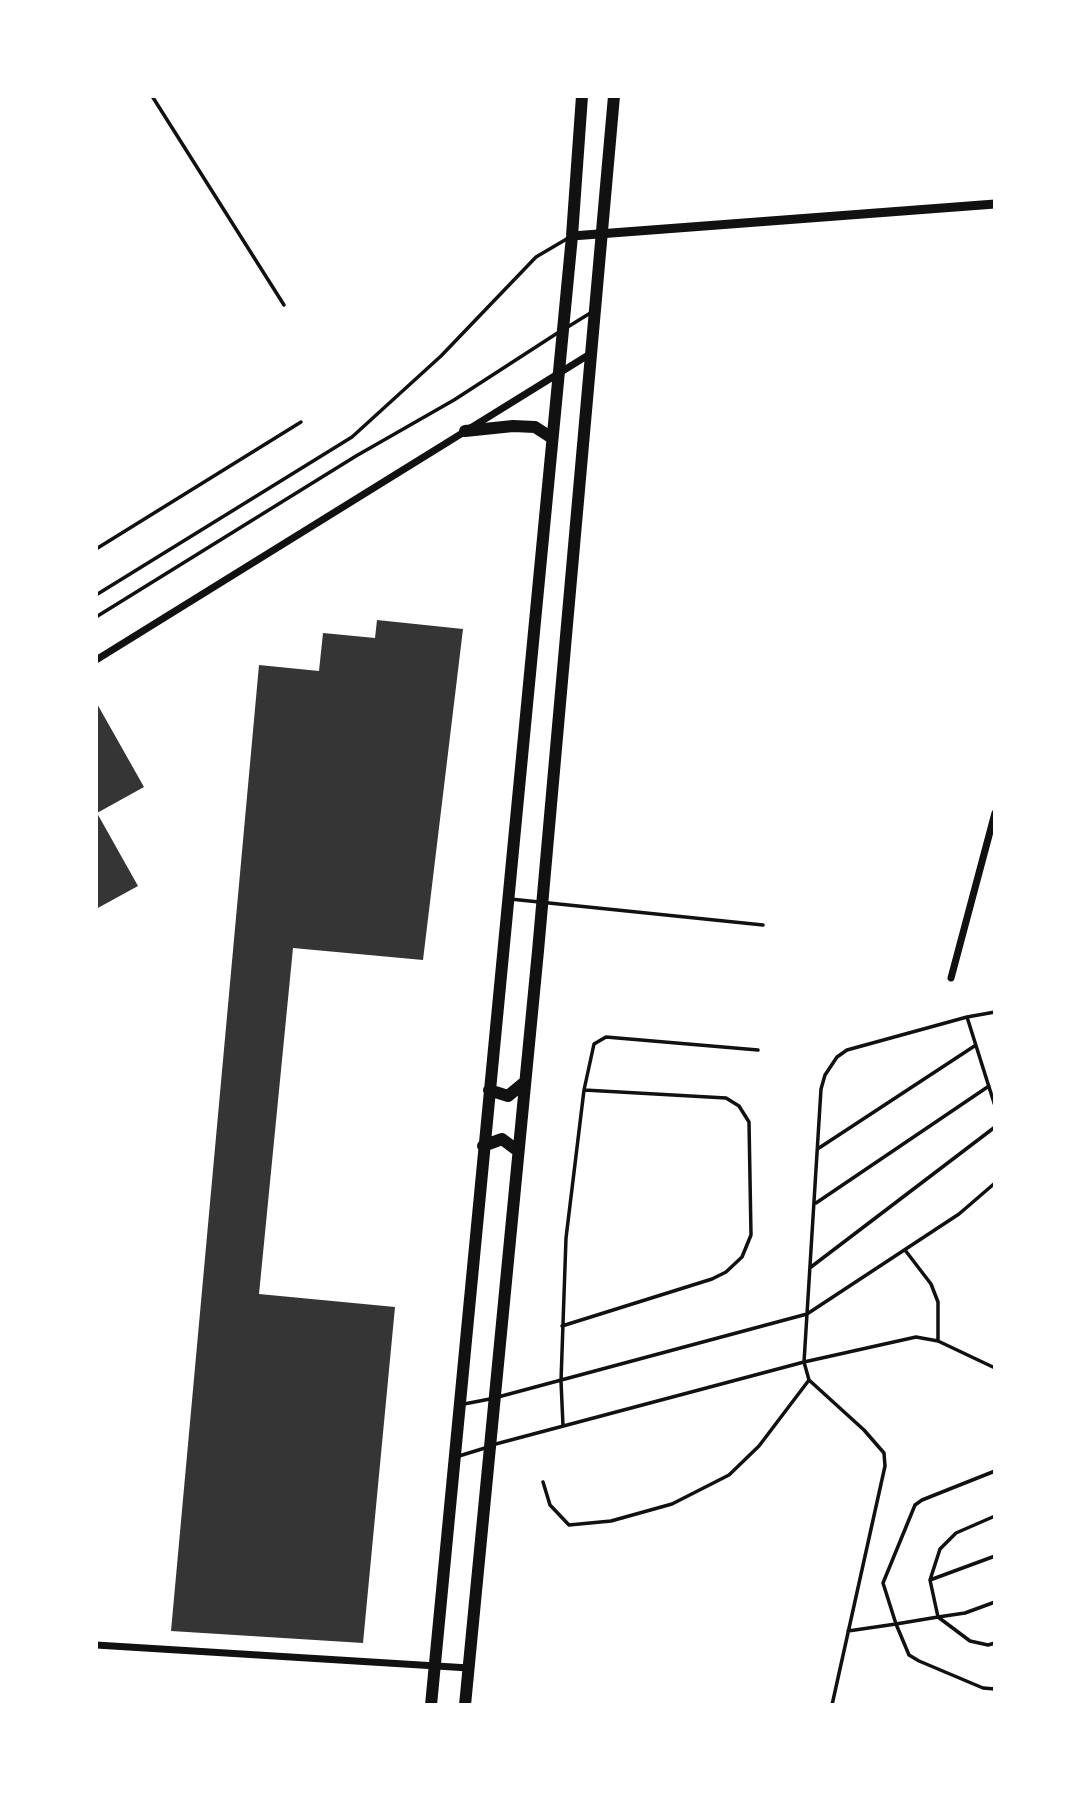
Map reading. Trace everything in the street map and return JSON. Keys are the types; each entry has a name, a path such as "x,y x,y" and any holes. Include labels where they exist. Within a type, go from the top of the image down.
{"highway":[{"path":"431,1705 572,236 582,96"},
{"path":"465,1705 542,902 614,96"},
{"path":"465,431 513,426 535,427 552,438"},
{"path":"489,1090 508,1096 525,1082"},
{"path":"483,1146 502,1139 518,1151"}],"street":[{"path":"572,236 995,204"},
{"path":"96,660 591,354"},
{"path":"951,978 994,818"},
{"path":"96,1645 469,1668"}],"lane":[{"path":"152,96 284,306"},
{"path":"96,595 352,437 442,356 536,257 572,236"},
{"path":"96,617 356,456 454,400 595,311"},
{"path":"96,549 301,422"},
{"path":"508,899 763,925"},
{"path":"832,1705 885,1466 884,1453 864,1430 809,1380 804,1362 821,1089 825,1074 837,1057 847,1050 967,1017 995,1012"},
{"path":"967,1017 995,1106"},
{"path":"563,1426 561,1381 566,1238 584,1090 592,1051 598,1040 606,1037 758,1050"},
{"path":"819,1148 976,1045"},
{"path":"816,1203 989,1086"},
{"path":"562,1325 726,1272 742,1257 751,1236 749,1122 739,1106 726,1098 584,1090"},
{"path":"811,1267 995,1127"},
{"path":"461,1404 561,1381 807,1314 959,1214 995,1183"},
{"path":"905,1250 931,1283 938,1303 939,1341"},
{"path":"456,1457 804,1362 903,1339 939,1341 995,1367"},
{"path":"543,1482 550,1505 569,1525 611,1521 672,1504 730,1475 759,1447 809,1380"},
{"path":"995,1471 915,1505 883,1583 895,1624 909,1655 983,1688 995,1689"},
{"path":"995,1516 956,1533 944,1542 935,1559 930,1580 938,1617 970,1641 988,1645 995,1643"},
{"path":"930,1580 995,1556"},
{"path":"848,1631 938,1617 995,1602"}],"building":[{"path":"377,620 463,629 423,960 293,948 259,1294 395,1307 363,1643 171,1631 259,665 319,671 323,633 375,638"},
{"path":"96,702 144,787 97,813 138,886 96,909"}]}
